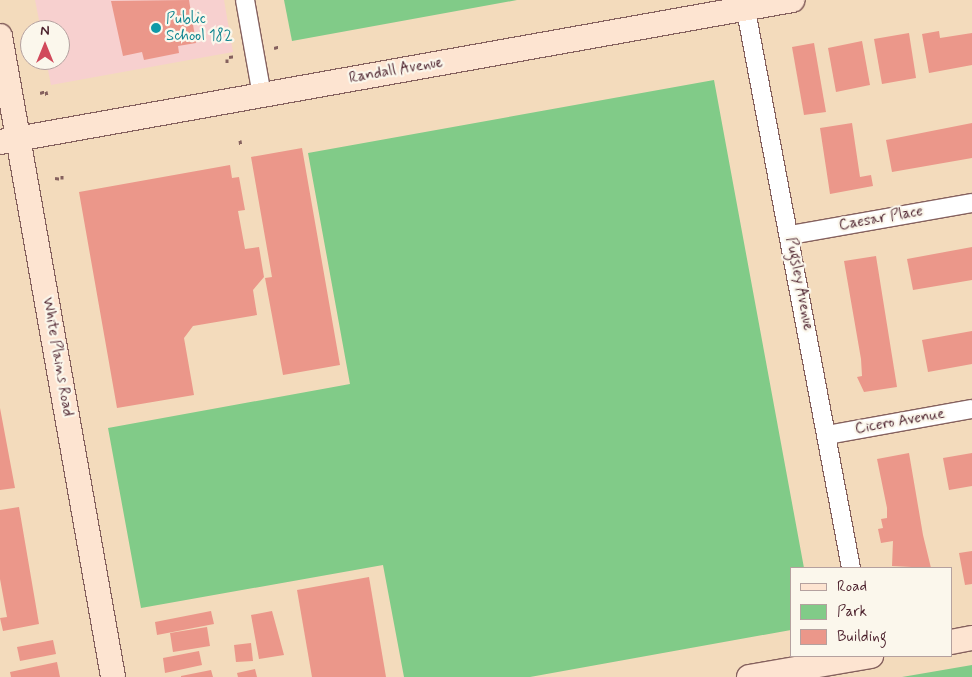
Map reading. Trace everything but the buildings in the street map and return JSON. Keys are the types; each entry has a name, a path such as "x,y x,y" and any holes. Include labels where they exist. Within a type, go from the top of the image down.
{"main road":[{"name":"Randall Avenue","path":"9,141 745,4 792,0"},
{"name":"White Plains Road","path":"0,36 9,141 113,677"},
{"path":"952,642 972,638"},
{"path":"749,677 862,657"}],"street":[{"path":"245,0 262,95"},
{"name":"Pugsley Avenue","path":"745,4 790,235 851,567"},
{"name":"Caesar Place","path":"790,235 972,203"},
{"name":"Cicero Avenue","path":"827,435 972,408"}],"path":[{"path":"274,48 281,46"},
{"path":"227,65 228,58 236,56"},
{"path":"40,93 46,91 47,96"},
{"path":"240,140 241,146"},
{"path":"55,178 62,179 62,172"}],"shaded area":[{"path":"35,0 224,0 233,52 51,85 48,70 70,70 70,20 39,20"}],"green space":[{"path":"284,0 517,0 292,41"},
{"path":"714,80 804,567 790,567 790,630 530,677 404,677 383,565 141,608 108,428 350,384 308,153"},
{"path":"972,665 972,677 902,677"}],"place":[{"name":"Public School 182","path":"156,28"}]}
